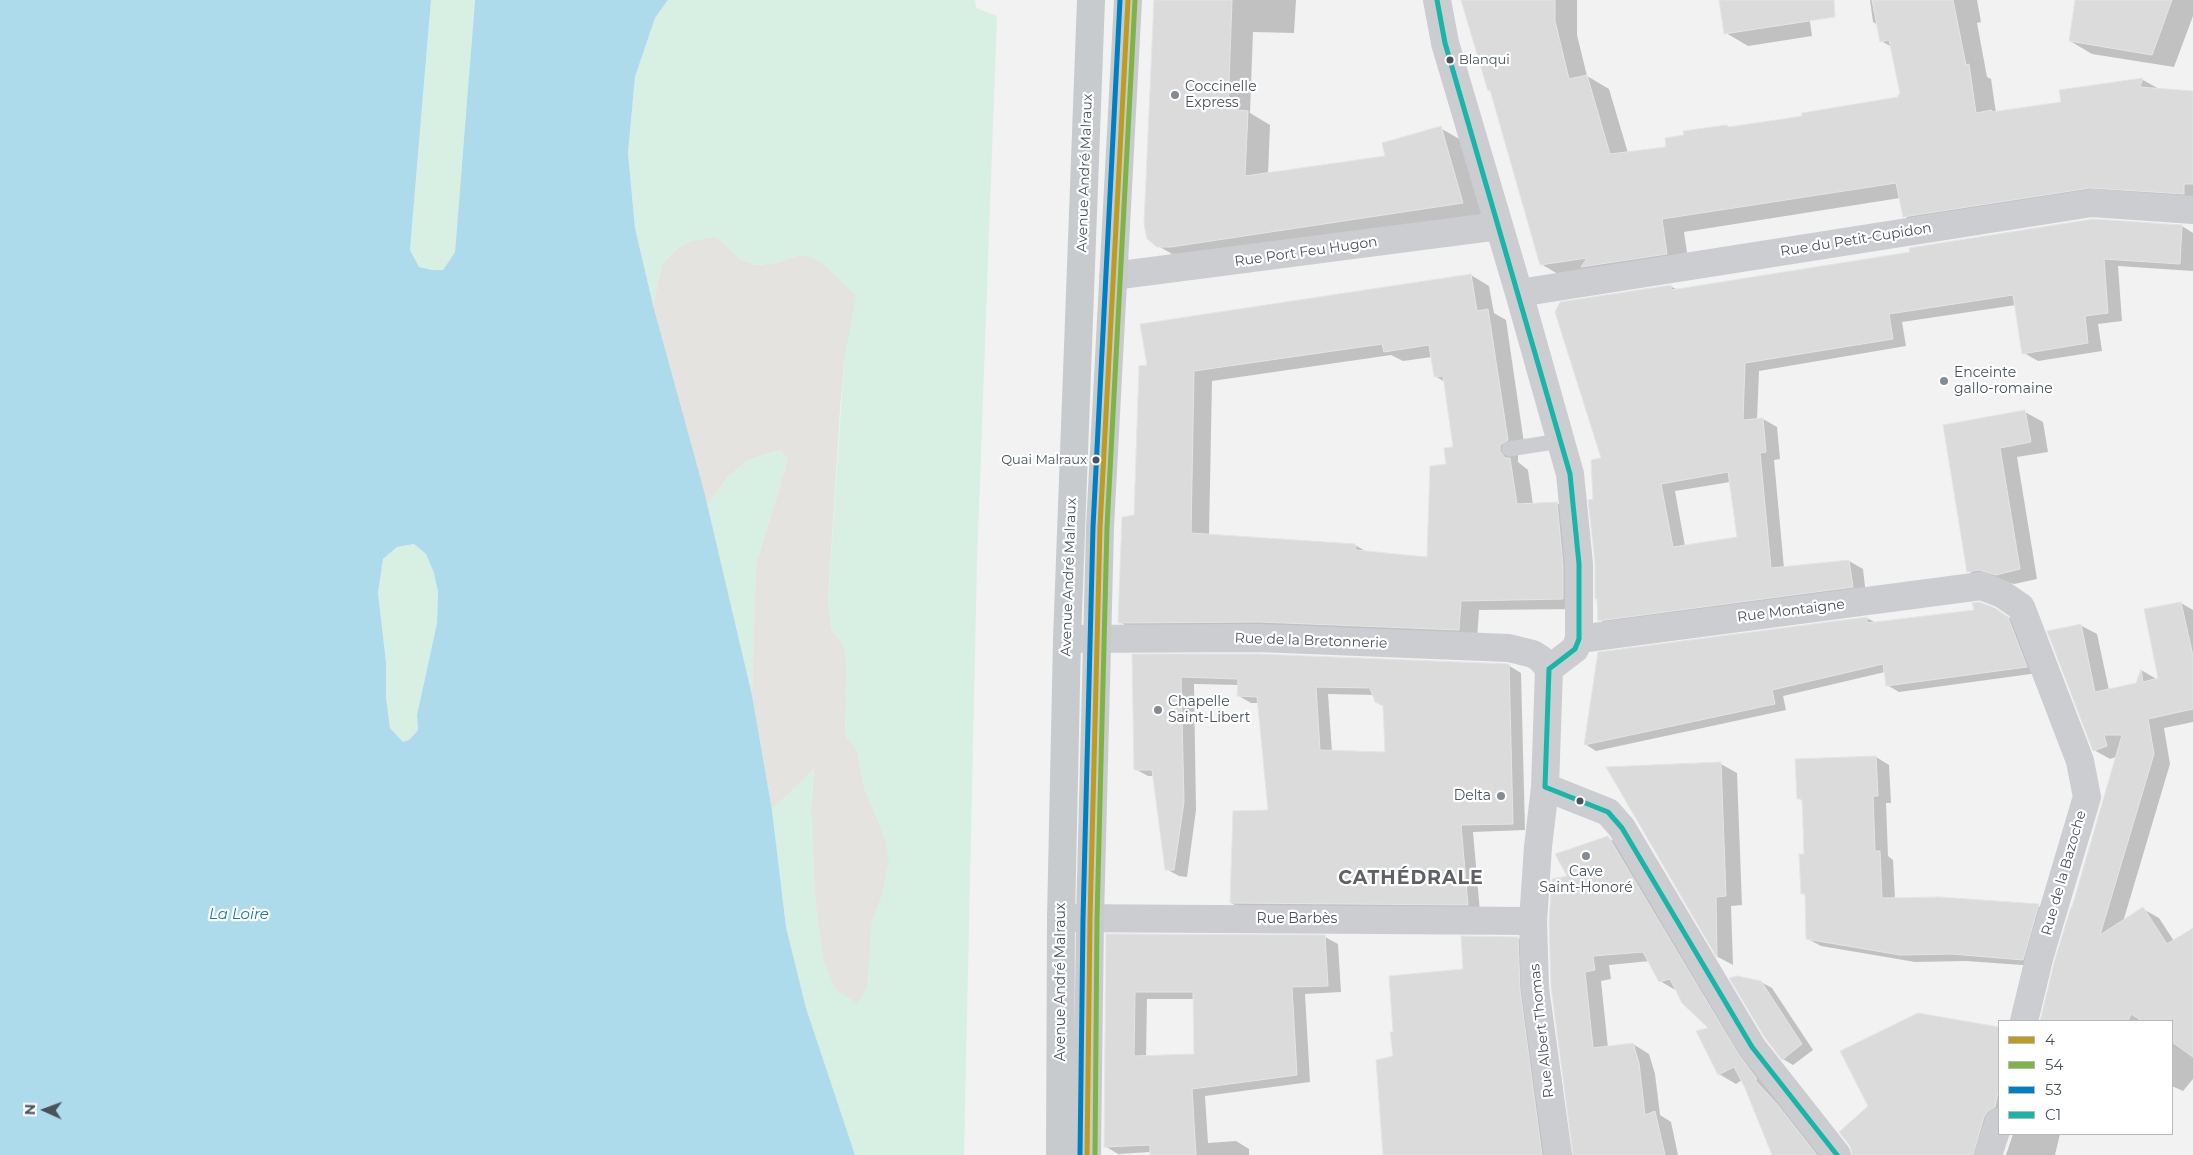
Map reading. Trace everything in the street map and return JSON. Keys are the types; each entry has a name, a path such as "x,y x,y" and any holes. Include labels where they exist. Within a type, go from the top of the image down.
{"main road":[{"name":"Avenue André Malraux","path":"1060,1155 1061,918 1066,639 1091,0"},
{"name":"Avenue André Malraux","path":"1087,1155 1090,918 1100,528 1128,0"}],"street":[{"path":"1437,0 1445,43 1570,474 1579,564 1579,639 1575,649 1549,669"},
{"name":"Rue du Petit-Cupidon","path":"1519,293 2092,203 2193,210"},
{"name":"Rue Port Feu Hugon","path":"1113,276 1499,226"},
{"name":"Rue Montaigne","path":"1579,639 1981,586 2002,594"},
{"name":"Rue de la Bazoche","path":"2002,594 2021,607 2080,761 2087,797 2040,955 2024,1020"},
{"name":"Rue de la Bretonnerie","path":"1066,639 1258,638 1509,648 1534,654 1549,669"},
{"name":"Rue Albert Thomas","path":"1549,669 1545,787 1533,921 1535,988 1558,1155"},
{"path":"1545,787 1608,812 1622,828 1752,1047 1837,1155"},
{"name":"Rue Barbès","path":"1061,918 1533,921"},
{"path":"1988,1155 1998,1125"}],"lane":[{"path":"1509,449 1560,441"}],"green space":[{"path":"431,0 475,0 455,252 443,270 419,267 410,250"},
{"path":"668,0 975,0 976,8 997,16 977,563 964,1155 855,1155 806,1008 786,927 772,810 814,767 811,813 815,894 836,990 857,1002 869,954 872,921 881,899 884,836 864,787 857,750 845,735 847,670 844,646 832,631 828,600 844,362 796,256 777,263 756,265 740,259 717,237 678,248 662,264 653,305 635,228 628,153 635,77 655,18"},
{"path":"780,450 788,459 756,566 752,695 707,506 728,477 748,460"},
{"path":"414,544 426,554 434,573 438,592 437,623 417,715 418,730 409,740 403,742 390,728 386,697 386,662 378,593 383,559 397,547"}],"sand":[{"path":"717,237 740,259 756,265 777,263 796,256 808,256 822,263 856,296 844,362 828,600 832,631 844,646 847,670 845,735 857,750 864,787 884,836 889,859 881,899 872,921 867,988 857,1003 836,990 823,959 815,894 811,812 814,768 772,810 752,695 756,565 788,459 780,450 748,460 728,477 707,506 653,305 662,264 678,248 692,241"}],"water":[{"name":"La Loire","path":"0,0 431,0 410,250 419,267 443,270 455,252 475,0 668,0 655,18 635,77 628,153 635,228 653,305 704,491 752,695 772,810 786,927 806,1008 855,1155 0,1155","holes":["414,544 426,554 434,573 438,592 437,623 417,715 418,730 409,740 403,742 390,728 386,697 386,662 378,593 383,559 397,547"]}],"building":[{"path":"1154,0 1232,0 1228,109 1248,111 1245,176 1385,156 1382,143 1441,126 1463,203 1171,247 1157,247 1147,239 1144,224"},
{"path":"1461,0 1555,0 1555,21 1569,79 1587,75 1610,154 1666,147 1665,138 1684,135 1683,131 1727,125 1728,127 1802,116 1802,113 1898,97 1900,94 1889,40 1880,42 1872,0 1953,0 1966,65 1969,64 1976,113 2061,102 2059,90 2143,78 2140,87 2193,91 2193,184 2184,184 2184,194 2090,188 1903,217 1896,183 1662,219 1667,254 1581,267 1587,258 1540,265 1490,90 1488,91"},
{"path":"1719,0 1834,0 1835,17 1724,34"},
{"path":"2075,0 2172,0 2152,55 2069,41"},
{"path":"2093,219 2182,225 2180,264 2104,259 2108,313 2085,316 2088,343 2022,354 2013,295 1889,314 1893,339 1745,363 1743,420 1763,418 1766,452 1760,453 1771,568 1849,560 1853,587 1598,621 1597,599 1595,599 1595,562 1588,500 1593,499 1591,460 1601,458 1555,312 1560,302 1671,285 1671,290 1910,252 1909,248","holes":["1728,472 1737,537 1673,547 1661,484"]},
{"path":"1471,274 1477,311 1488,309 1508,440 1500,445 1500,451 1505,458 1510,458 1517,504 1557,502 1563,565 1563,599 1461,601 1459,630 1259,622 1118,623 1122,517 1134,515 1139,366 1147,365 1140,324","holes":["1382,344 1384,352 1429,345 1434,377 1443,376 1453,447 1444,448 1446,464 1430,466 1427,557 1356,550 1355,544 1191,533 1194,371"]},
{"path":"2025,410 2031,442 2000,448 2020,569 1996,575 1979,570 1967,572 1943,425"},
{"path":"1979,602 1995,608 2008,617 2027,667 1886,686 1883,664 1772,690 1775,704 1584,745 1598,652 1867,617 1867,623 1974,610 1972,603"},
{"path":"2181,602 2193,656 2193,709 2148,719 2154,754 2100,935 2143,907 2167,944 2193,928 2193,1057 2173,1043 2173,1020 2140,1020 2131,1014 2128,1020 2040,1020 2055,959 2122,735 2104,735 2107,746 2093,751 2047,631 2081,624 2095,692 2136,683 2141,669 2143,682 2158,678 2144,609"},
{"path":"1132,654 1258,654 1509,664 1513,824 1461,825 1468,905 1230,903 1233,811 1268,810 1257,697 1237,696 1238,679 1181,677 1184,802 1174,870 1165,870 1152,770 1134,770","holes":["1316,687 1370,688 1375,702 1383,706 1385,752 1320,750"]},
{"path":"1876,756 1878,796 1873,796 1875,851 1880,851 1882,898 1939,897 2039,904 2023,960 1952,954 1900,955 1806,939 1805,894 1801,894 1799,854 1804,854 1802,799 1797,799 1795,759"},
{"path":"1721,762 1726,896 1716,897 1717,958 1606,767"},
{"path":"1608,836 1739,1055 1757,1079 1755,1080 1777,1104 1817,1155 1772,1155 1745,1088 1734,1067 1718,1075 1696,1031 1708,1028 1682,1003 1670,979 1659,982 1643,952 1593,956 1595,970 1585,972 1593,1048 1633,1043 1639,1063 1645,1115 1655,1111 1665,1155 1573,1155 1551,987 1549,921 1552,879 1567,876 1555,854"},
{"path":"1106,934 1325,935 1328,986 1292,987 1297,1075 1192,1089 1196,1155 1150,1155 1150,1145 1104,1147","holes":["1135,992 1193,992 1194,1054 1134,1056"]},
{"path":"1461,936 1518,937 1520,990 1542,1155 1383,1155 1376,1060 1393,1056 1390,1032 1393,1032 1389,976 1463,969"},
{"path":"1737,976 1761,981 1802,1044 1782,1060 1765,1038 1729,978"},
{"path":"1918,1013 1998,1027 1998,1092 1995,1107 1988,1111 1984,1117 1973,1155 1852,1155 1850,1146 1839,1132 1868,1106 1840,1051"}],"transit line":[{"name":"53","path":"1080,1155 1083,919 1093,527 1120,0"},
{"name":"4","path":"1087,1155 1090,919 1100,527 1128,0"},
{"name":"54","path":"1095,1155 1097,919 1107,527 1135,0"},
{"name":"C1","path":"1437,0 1445,43 1570,474 1579,564 1579,639 1575,649 1549,669 1545,787 1608,812 1622,828 1752,1047 1837,1155"}],"place":[{"name":"Blanqui","path":"1450,60"},
{"name":"Coccinelle Express","path":"1175,95"},
{"name":"Enceinte gallo-romaine","path":"1944,381"},
{"name":"Quai Malraux","path":"1096,460"},
{"name":"Chapelle Saint-Libert","path":"1158,710"},
{"name":"Delta","path":"1501,796"},
{"name":"Cave Saint-Honoré","path":"1586,856"}],"district":[{"name":"CATHÉDRALE","path":"1411,878"}]}
